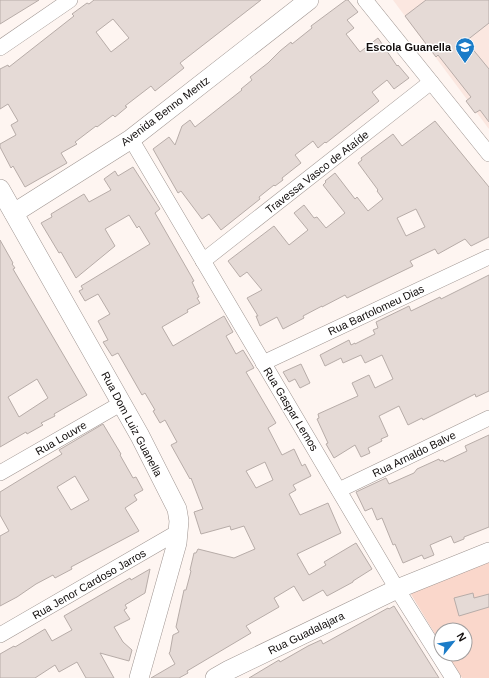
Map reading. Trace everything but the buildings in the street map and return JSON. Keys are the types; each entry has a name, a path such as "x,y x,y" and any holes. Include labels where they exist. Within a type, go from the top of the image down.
{"street":[{"name":"Avenida Benno Mentz","path":"14,212 131,139 309,0"},
{"path":"365,0 489,154"},
{"path":"0,48 62,3"},
{"name":"Travessa Vasco de Ataíde","path":"203,261 431,82"},
{"name":"Rua Gaspar Lemos","path":"131,139 397,589 453,678"},
{"name":"Rua Dom Luiz Guanella","path":"0,189 122,403 177,509 179,521 177,543 143,674"},
{"name":"Rua Bartolomeu Dias","path":"263,363 489,257"},
{"name":"Rua Louvre","path":"0,473 122,403"},
{"name":"Rua Arnaldo Balve","path":"339,490 489,418"},
{"name":"Rua Jenor Cardoso Jarros","path":"0,636 178,532"},
{"name":"Rua Guadalajara","path":"226,675 397,589 489,552"}],"shaded area":[{"name":"Escola Guanella","path":"393,0 489,0 489,129"},
{"path":"489,561 489,678 462,678 452,662 473,662 473,622 433,622 433,631 409,591"}],"place":[{"name":"Escola Guanella","path":"465,64"}]}
